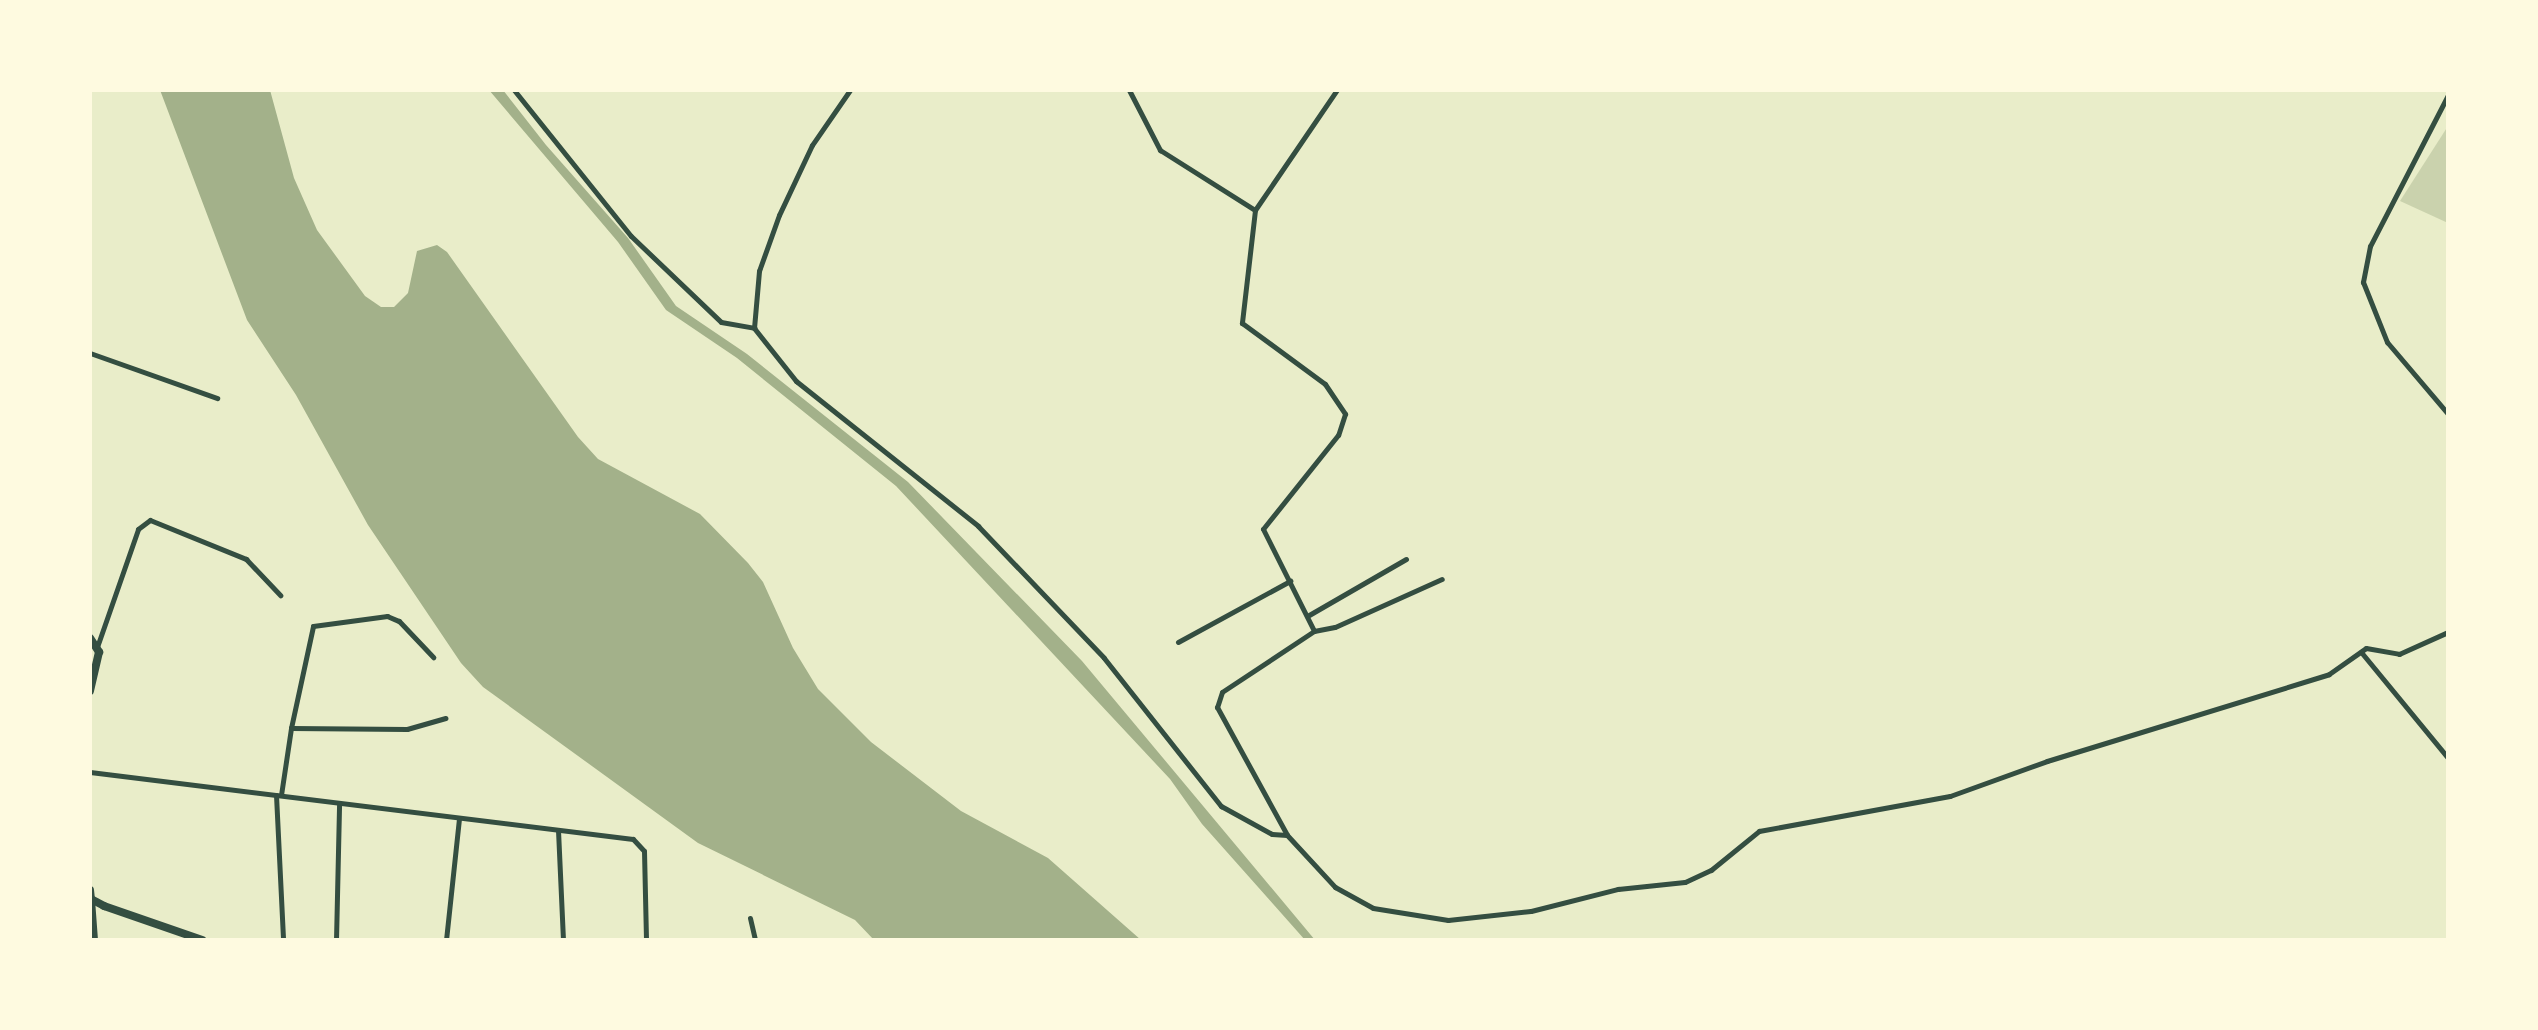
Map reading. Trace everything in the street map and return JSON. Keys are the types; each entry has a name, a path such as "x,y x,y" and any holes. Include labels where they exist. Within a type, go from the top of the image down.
{"main road":[{"path":"90,899 93,940"}],"street":[{"path":"514,90 631,236 721,322 754,328 796,382 978,526 1104,658 1221,806 1272,834 1287,835"},
{"path":"754,328 759,271 779,215 812,145 850,90"},
{"path":"1129,90 1160,150 1255,210"},
{"path":"1314,631 1263,529 1338,434 1345,414 1325,384 1242,323 1255,210 1338,90"},
{"path":"2448,95 2370,246 2363,282 2387,342 2448,414"},
{"path":"90,352 217,398"},
{"path":"90,691 97,647 138,529 150,520 246,559 280,595"},
{"path":"1309,615 1406,559"},
{"path":"1178,642 1290,580"},
{"path":"1442,580 1334,627 1314,631 1222,692 1218,701 1287,835 1320,874 1359,901 1385,910 1448,920 1530,912 1618,889 1684,882 1712,870 1749,836 1950,796 2077,751 2329,674 2360,650 2400,654 2448,632"},
{"path":"283,940 278,795 313,626 387,616 399,621 433,657"},
{"path":"90,638 97,647"},
{"path":"2360,650 2448,758"},
{"path":"291,728 407,729 444,718"},
{"path":"90,772 640,843 644,851 646,940"},
{"path":"336,940 339,802"},
{"path":"446,940 459,818"},
{"path":"558,830 563,940"},
{"path":"90,890 90,899 104,906 202,940"},
{"path":"91,911 104,906"},
{"path":"750,918 755,940"}],"shaded area":[{"path":"160,90 270,90 294,178 317,230 365,296 381,307 394,307 408,293 417,251 437,245 447,252 578,437 598,459 700,514 748,563 763,582 793,648 818,689 871,742 961,811 1048,858 1141,940 874,940 855,920 698,843 483,687 461,663 368,525 296,395 247,320"},
{"path":"489,90 503,90 628,238 676,306 747,354 908,482 1082,661 1315,940 1305,940 1202,824 1170,779 896,486 737,358 666,310 618,242"},
{"path":"2448,126 2448,223 2400,201"}]}
